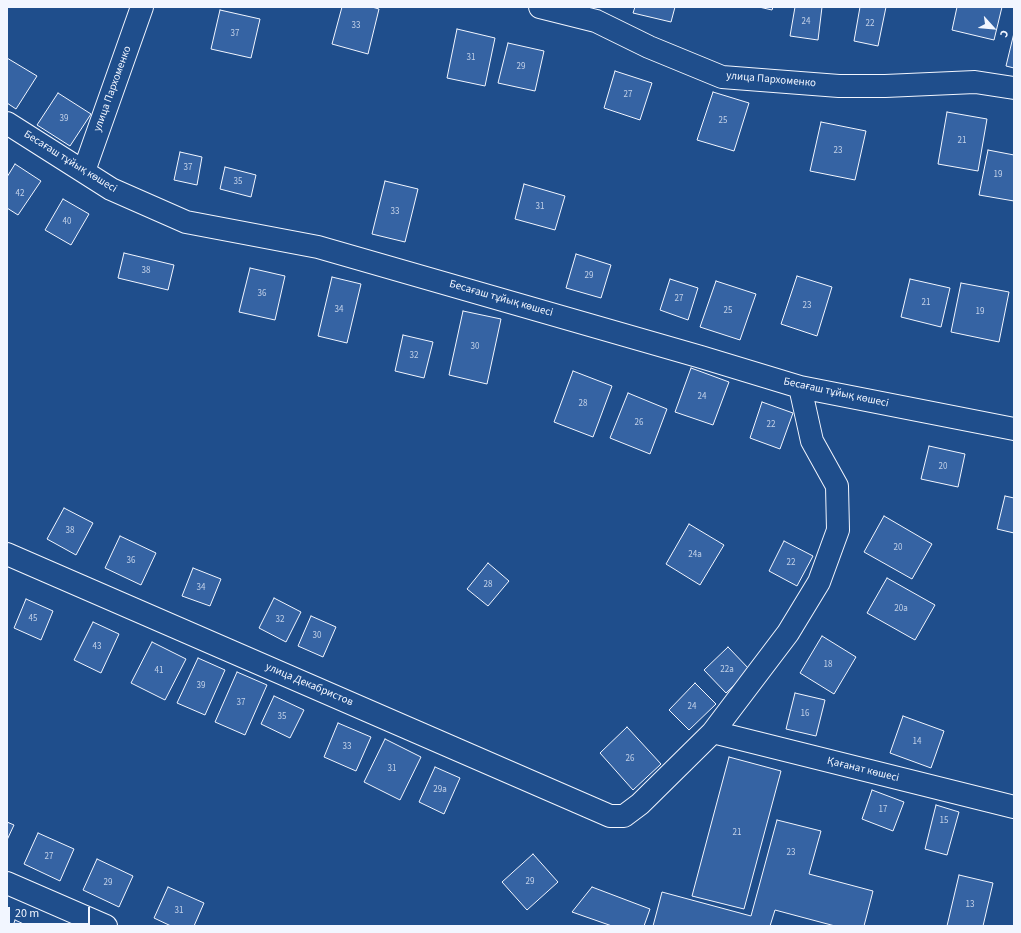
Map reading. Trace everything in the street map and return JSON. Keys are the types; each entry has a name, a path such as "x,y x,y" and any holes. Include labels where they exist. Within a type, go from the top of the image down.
{"street":[{"name":"улица Пархоменко","path":"84,171 142,7"},
{"name":"улица Пархоменко","path":"540,7 596,21 649,47 722,77 839,86 885,86 975,82 1014,88"},
{"name":"Бесағаш тұйық көшесі","path":"7,123 111,189 186,222 318,247 800,387 1014,429"},
{"path":"713,732 788,633 818,582 838,530 836,486 812,441 800,387"},
{"name":"улица Декабристов","path":"7,554 610,816 624,816 640,804 713,732"},
{"name":"Қағанат көшесі","path":"713,732 1014,807"},
{"path":"7,884 106,926"}],"building":[{"path":"342,7 372,7 379,9 368,54 332,44"},
{"path":"635,7 675,7 671,22 633,13"},
{"path":"759,7 773,7 772,10"},
{"path":"795,7 822,7 818,40 790,36"},
{"path":"860,7 886,7 878,46 854,41"},
{"path":"957,7 1002,7 994,40 952,30"},
{"path":"220,10 260,19 251,58 211,49"},
{"path":"457,29 495,38 485,86 447,78"},
{"path":"1014,33 1014,68 1006,66"},
{"path":"508,43 544,51 535,91 498,83"},
{"path":"7,58 37,76 16,109 7,103"},
{"path":"615,71 652,83 640,120 604,108"},
{"path":"713,92 749,103 734,151 697,140"},
{"path":"58,93 91,114 70,146 37,125"},
{"path":"947,112 987,119 978,171 938,164"},
{"path":"821,122 866,131 855,180 810,171"},
{"path":"988,150 1014,155 1014,201 979,195"},
{"path":"180,152 202,157 197,185 174,180"},
{"path":"15,164 41,181 18,215 7,208 7,177"},
{"path":"225,167 256,175 251,197 220,189"},
{"path":"385,181 418,189 405,242 372,234"},
{"path":"524,184 565,196 555,230 515,219"},
{"path":"63,199 89,214 71,245 45,230"},
{"path":"124,253 174,265 168,290 118,278"},
{"path":"576,254 611,265 601,298 566,288"},
{"path":"250,268 285,276 275,320 239,312"},
{"path":"797,276 832,287 817,336 781,324"},
{"path":"332,277 361,284 347,343 318,336"},
{"path":"670,279 698,288 688,320 660,310"},
{"path":"910,279 950,288 941,327 901,317"},
{"path":"716,281 756,294 740,340 700,327"},
{"path":"961,283 1009,292 999,342 951,332"},
{"path":"463,311 501,319 487,384 449,375"},
{"path":"403,335 433,342 424,378 395,371"},
{"path":"691,368 729,382 713,425 675,412"},
{"path":"573,371 612,386 593,437 554,422"},
{"path":"628,393 667,409 650,454 610,438"},
{"path":"762,402 793,413 780,449 750,438"},
{"path":"929,446 965,454 958,487 921,479"},
{"path":"1005,496 1014,498 1014,533 997,529"},
{"path":"64,508 93,523 76,555 47,539"},
{"path":"884,516 932,544 912,579 864,552"},
{"path":"689,524 724,545 700,585 666,564"},
{"path":"120,536 156,553 141,585 105,568"},
{"path":"784,541 813,556 797,586 769,571"},
{"path":"488,563 509,581 488,606 467,589"},
{"path":"193,568 221,579 210,606 182,596"},
{"path":"887,578 935,605 915,640 867,613"},
{"path":"274,598 301,612 286,642 259,628"},
{"path":"26,599 53,611 41,640 14,628"},
{"path":"311,616 336,627 323,657 298,646"},
{"path":"93,622 119,634 101,673 74,660"},
{"path":"822,636 856,657 834,694 800,673"},
{"path":"152,642 186,659 165,700 131,683"},
{"path":"728,647 750,670 726,693 704,670"},
{"path":"198,658 225,670 205,715 177,703"},
{"path":"237,672 267,685 245,735 215,722"},
{"path":"695,683 716,704 689,730 669,710"},
{"path":"795,693 825,700 816,736 786,729"},
{"path":"274,696 304,710 290,738 261,724"},
{"path":"903,716 944,731 931,768 890,753"},
{"path":"338,723 371,737 356,771 324,757"},
{"path":"627,727 661,764 633,790 600,753"},
{"path":"385,739 421,757 400,800 364,782"},
{"path":"729,757 781,771 744,909 692,896"},
{"path":"435,767 460,778 444,814 419,802"},
{"path":"872,790 904,802 893,831 862,819"},
{"path":"936,805 959,812 947,855 925,849"},
{"path":"777,820 821,831 809,874 873,891 864,926 835,926 775,910 770,926 653,926 662,892 751,916"},
{"path":"7,822 14,825 7,840"},
{"path":"38,833 74,849 60,881 24,864"},
{"path":"533,854 558,882 527,910 502,882"},
{"path":"97,859 133,876 119,907 83,890"},
{"path":"959,875 993,883 983,926 947,926"},
{"path":"168,887 204,903 194,926 171,926 154,918"},
{"path":"592,887 650,909 644,926 612,926 572,912"},
{"path":"15,920 28,926 13,926"}]}
